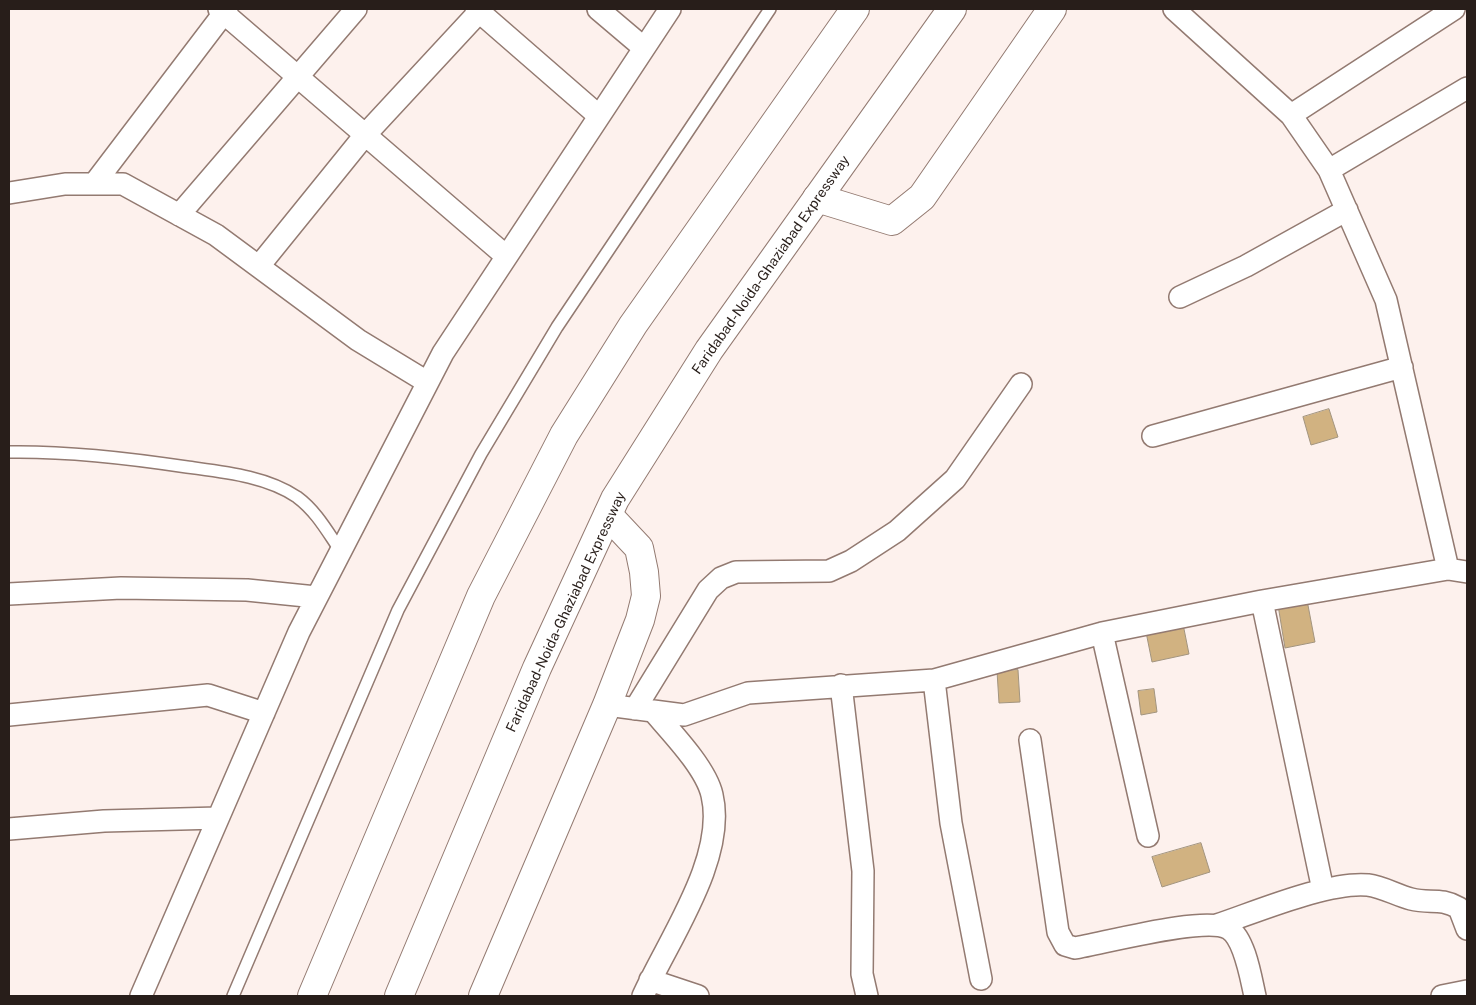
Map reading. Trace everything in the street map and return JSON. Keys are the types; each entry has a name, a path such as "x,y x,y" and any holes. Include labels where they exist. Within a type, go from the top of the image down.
{"main road":[{"path":"312,996 481,596 564,435 633,325 855,9"},
{"name":"Faridabad-Noida-Ghaziabad Expressway","path":"400,996 537,668 615,499 709,350 952,9"},
{"path":"817,198 892,221 922,197 1052,9"},
{"path":"483,996 607,705 640,620 646,596 639,548 608,515"}],"street":[{"path":"179,215 356,9"},
{"path":"598,9 644,48"},
{"path":"141,996 316,597 442,353 670,9"},
{"path":"607,705 684,715 748,693 934,680 1102,633 1262,601 1458,570 1402,366 1386,300 1329,170 1292,115 1174,9"},
{"path":"1292,115 1454,9"},
{"path":"94,184 223,10 506,256"},
{"path":"259,266 365,135 478,10 599,116"},
{"path":"1329,170 1467,88"},
{"path":"9,194 65,184 123,184 216,235 358,340 427,382"},
{"path":"1180,297 1254,262 1347,210"},
{"path":"1153,436 1402,366"},
{"path":"644,710 708,590 721,578 736,572 829,571 851,561 897,531 955,479 1021,384"},
{"path":"9,594 121,588 247,590 316,597"},
{"path":"1262,601 1323,890"},
{"path":"1102,633 1148,836"},
{"path":"934,680 950,823 981,979"},
{"path":"841,685 863,871 862,974 867,996"},
{"path":"9,715 208,695 264,713"},
{"path":"644,710 694,760 712,794 714,829 703,875 647,988 698,996"},
{"path":"1030,740 1058,932 1065,945 1075,948 1180,928 1217,925 1323,890 1366,885 1388,890 1412,899 1446,901 1459,908 1467,929"},
{"path":"9,829 104,822 218,818"},
{"path":"1217,925 1230,930 1240,944 1248,966 1255,996"},
{"path":"1442,996 1467,991"}],"lane":[{"path":"232,996 398,610 481,454 557,327 770,9"},
{"path":"9,452 41,451 115,457 216,471 264,482 296,497 316,514 340,550"}],"building":[{"path":"1329,409 1338,437 1311,445 1303,417"},
{"path":"1307,600 1315,642 1285,648 1278,605"},
{"path":"1183,624 1189,654 1152,662 1146,632"},
{"path":"1018,670 1020,702 999,703 997,671"},
{"path":"1154,689 1157,712 1141,715 1138,691"},
{"path":"1201,843 1210,872 1162,887 1152,857"}]}
